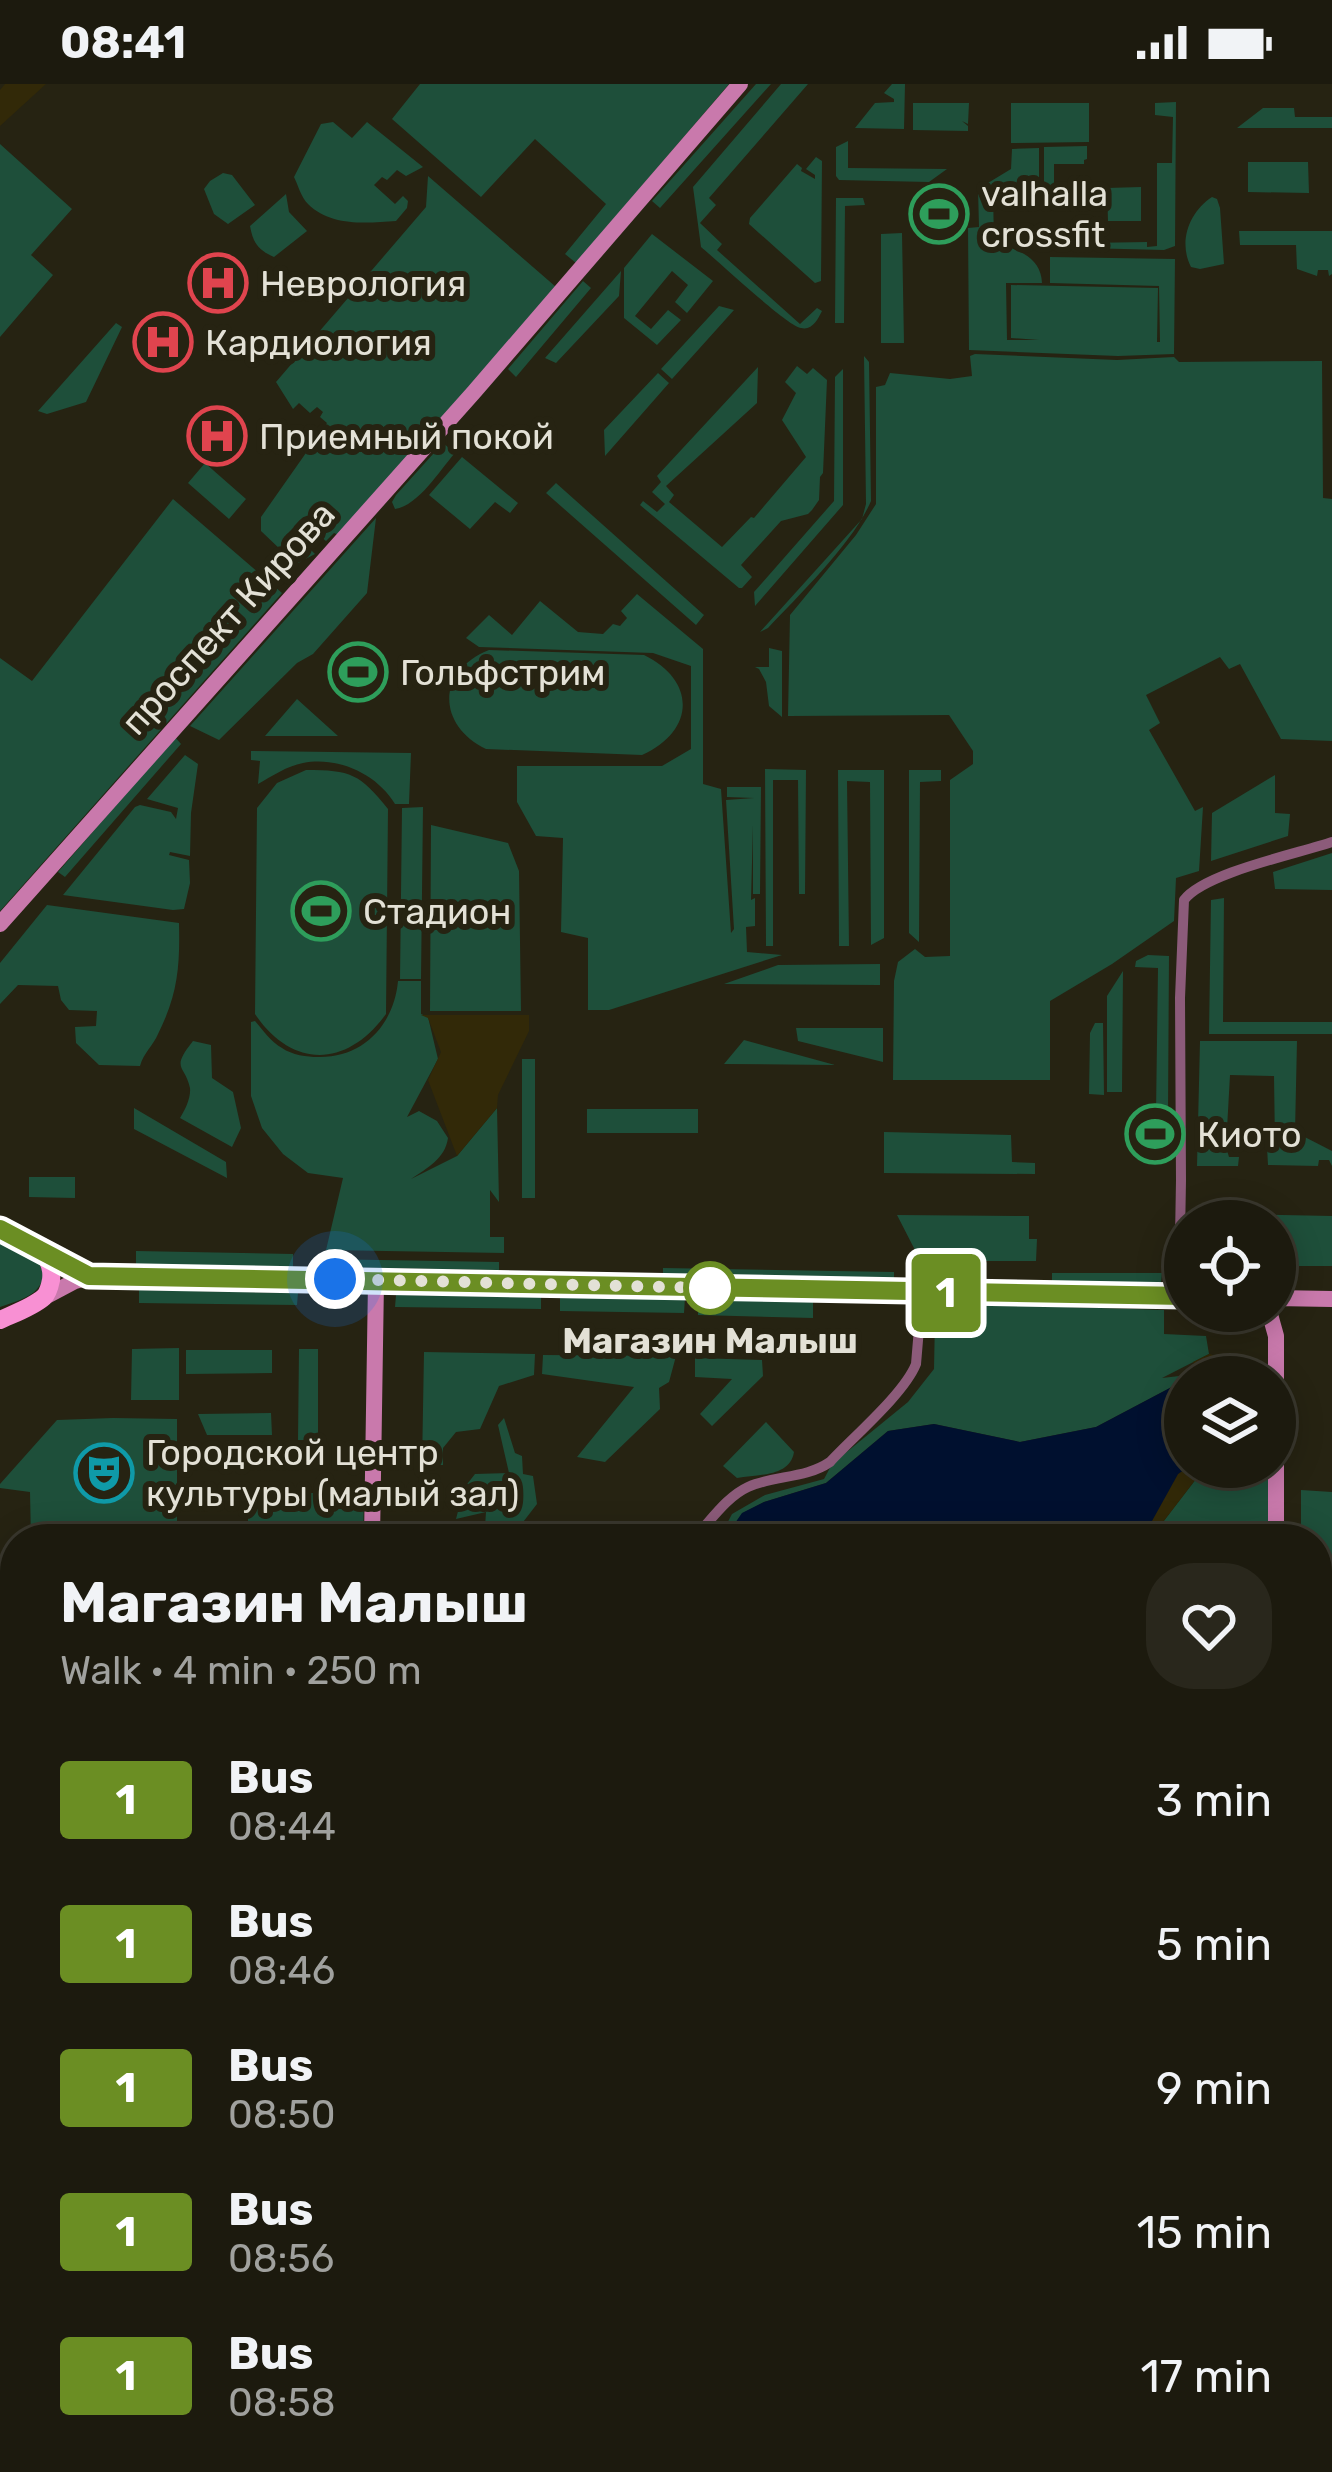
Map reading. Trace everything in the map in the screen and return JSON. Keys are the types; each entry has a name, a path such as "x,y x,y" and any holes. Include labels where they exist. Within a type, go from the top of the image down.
{"main road":[{"name":"проспект Кирова","path":"0,924 474,392 740,84"},
{"path":"0,1229 89,1276"},
{"path":"40,1249 52,1274 43,1298"},
{"path":"0,1320 89,1276 1164,1296"},
{"path":"372,1524 376,1281"},
{"path":"1296,1298 1332,1299"},
{"path":"1275,1332 1276,1524"}],"street":[{"path":"1182,1200 1184,900 1198,886 1332,842"},
{"path":"708,1524 738,1493 818,1470 830,1462 901,1387 916,1364 922,1293"}],"green space":[{"path":"420,84 729,84 576,263 565,254 606,204 535,139 481,197 392,119"},
{"path":"756,84 771,84 660,208 652,201"},
{"path":"781,84 808,84 709,198 716,205 700,223 722,244 717,250 800,324 817,308 822,311 808,328 782,316 701,247 693,187"},
{"path":"892,84 905,84 904,129 855,128 875,103 894,102 884,93"},
{"path":"1176,102 1175,246 1164,250 1083,248 1078,217 1090,217 1088,243 1157,246 1157,163 1172,163 1173,117 1155,115 1155,103"},
{"path":"913,103 969,103 968,124 962,121 968,131 913,130"},
{"path":"1011,103 1089,103 1089,142 1011,143"},
{"path":"1263,108 1294,108 1295,117 1332,117 1332,128 1237,128"},
{"path":"333,122 352,138 367,122 423,167 406,176 397,170 374,185 395,204 403,196 408,201 396,221 338,220 303,198 294,177 321,124"},
{"path":"848,141 848,168 947,169 929,182 839,180 836,147"},
{"path":"0,144 72,209 31,255 53,275 0,337"},
{"path":"1087,146 1084,164 1054,164 1054,191 1079,193 1079,178 1090,178 1090,208 1044,208 1044,147"},
{"path":"1039,148 1039,190 993,191 994,243 1032,260 1042,283 1006,283 1007,340 1039,340 1011,338 1011,285 1158,288 1160,342 1159,286 1050,283 1050,257 1175,259 1174,354 969,350 968,228 979,227 978,189 1011,169 1012,149"},
{"path":"816,157 822,161 821,281 815,283 749,224 797,164 815,179 806,169"},
{"path":"1248,162 1308,162 1309,193 1248,192"},
{"path":"223,173 232,175 255,205 228,224 214,214 204,189"},
{"path":"428,176 556,287 339,535 334,533 326,541 321,537 310,549 315,554 296,564 284,553 293,543 298,547 306,540 293,528 286,535 291,541 282,551 261,531 261,517 327,423 317,407 310,413 299,403 293,409 276,382 426,207"},
{"path":"1141,187 1141,221 1108,221 1107,188"},
{"path":"286,194 289,212 307,231 274,257 257,245 250,226"},
{"path":"1212,197 1220,208 1224,264 1191,267 1188,228"},
{"path":"836,198 863,198 865,205 845,206 844,323 835,323"},
{"path":"1239,231 1332,231 1332,274 1318,270 1317,276 1297,269 1296,245 1240,245"},
{"path":"902,233 904,343 881,343 881,234"},
{"path":"652,234 713,281 687,313 675,302 688,285 672,271 635,316 651,329 668,310 681,320 657,345 624,318 624,268"},
{"path":"621,271 619,296 556,363 545,358"},
{"path":"583,281 591,288 516,377 508,369"},
{"path":"719,306 734,310 672,379 661,369"},
{"path":"116,323 122,327 86,402 47,414 38,411"},
{"path":"864,356 869,362 871,501 862,518 866,504"},
{"path":"970,356 1117,360 1174,357 1179,362 1322,361 1323,498 1332,499 1332,741 1281,739 1240,664 1229,669 1220,657 1146,695 1160,723 1149,730 1195,811 1203,807 1199,871 1176,878 1174,921 1050,1001 1050,1080 893,1080 898,962 915,949 925,957 950,956 950,780 973,764 973,751 949,715 788,716 790,615 876,504 876,387 885,385 890,373 950,379 972,376"},
{"path":"797,366 807,374 813,368 827,380 819,500 808,514 781,521 741,565 752,577 739,588 640,505 643,501 657,512 665,504 652,492 661,482 657,476 758,367 757,403 666,486 674,495 669,502 722,547 754,518 806,457 782,420 796,393 785,382"},
{"path":"843,369 843,505 755,606 754,592 834,501 835,377"},
{"path":"658,373 669,383 605,456 604,430"},
{"path":"443,443 455,453 420,494 395,509 396,495"},
{"path":"462,457 518,503 510,513 495,502 470,529 429,495"},
{"path":"205,463 246,499 229,519 188,483"},
{"path":"556,483 704,615 696,625 546,493"},
{"path":"173,499 282,593 0,911 0,658 32,681"},
{"path":"376,518 367,593 313,654 297,663 219,740 190,726"},
{"path":"860,521 810,584 760,632"},
{"path":"637,594 703,649 703,784 721,789 731,933 726,800 754,798 727,797 727,787 761,787 760,894 753,894 753,825 751,900 755,898 755,926 746,927 747,952 782,955 609,1010 588,1010 588,938 561,932 563,838 536,836 517,802 517,766 662,766 691,749 691,666 653,653 479,647 466,638 489,615 512,635 540,601 578,632 603,634 627,618 621,611"},
{"path":"769,648 782,651 782,717 769,706 766,682 755,667 769,667"},
{"path":"489,650 644,655 674,678 683,706 680,720 659,745 642,755 486,749 458,726 449,698 459,671"},
{"path":"297,699 338,736 265,736"},
{"path":"175,737 181,744 65,877 58,872"},
{"path":"251,751 411,753 409,804 395,804 367,776 330,762 297,764 258,784 260,761 251,760"},
{"path":"185,755 198,764 190,856 169,855 189,860 184,909 63,895 135,807 171,812 176,819 178,808 147,799"},
{"path":"765,769 806,770 805,894 799,894 798,780 773,780 773,946 766,946"},
{"name":"Стадион","path":"306,770 353,776 388,809 386,1014 354,1045 320,1055 286,1045 255,1014 257,808 277,783"},
{"path":"838,770 884,770 884,938 871,945 870,782 847,781 849,946 839,946"},
{"path":"909,770 941,770 941,781 920,782 919,942 909,933"},
{"path":"1275,775 1275,813 1290,814 1288,836 1211,861 1212,813"},
{"path":"423,807 421,979 400,979 402,808"},
{"path":"431,825 508,843 519,871 521,1011 430,1011"},
{"path":"1332,853 1332,890 1275,889 1273,872"},
{"path":"1224,898 1223,1022 1332,1022 1332,1034 1209,1034 1211,900"},
{"path":"47,905 179,923 174,993 140,1066 99,1065 76,1043 75,1027 96,1026 97,1011 69,1010 58,986 18,985 0,1004 0,963"},
{"path":"1148,955 1169,956 1168,1113 1156,1113 1158,968 1135,967 1136,961"},
{"path":"880,964 880,985 724,984 778,965"},
{"path":"1123,971 1122,1092 1107,1092 1107,996"},
{"path":"398,981 421,981 421,1014 428,1017 438,1059 407,1117 419,1111 437,1121 448,1138 439,1157 411,1179 457,1156 497,1108 499,1202 490,1190 490,1237 504,1237 504,1253 326,1250 343,1178 308,1173 283,1154 262,1128 251,1096 251,1022 290,1052 309,1057 349,1052 383,1024"},
{"path":"1095,1023 1103,1023 1104,1095 1089,1094 1090,1033"},
{"path":"796,1028 883,1028 883,1062 798,1041"},
{"path":"744,1040 835,1065 724,1064"},
{"path":"193,1041 211,1045 212,1078 233,1092 241,1128 232,1147 180,1118 190,1092 181,1062"},
{"path":"1200,1041 1297,1041 1295,1132 1332,1151 1332,1166 1329,1160 1319,1160 1318,1166 1268,1165 1267,1147 1275,1146 1274,1076 1230,1075 1226,1147 1229,1157 1239,1157 1238,1166 1197,1166"},
{"path":"522,1059 535,1059 535,1198 522,1198"},
{"path":"134,1108 226,1162 227,1178 134,1129"},
{"path":"587,1109 698,1109 698,1133 587,1133"},
{"path":"884,1132 1011,1135 1012,1162 1035,1163 1035,1174 884,1173"},
{"path":"29,1177 75,1177 75,1198 29,1197"},
{"path":"897,1215 1029,1216 1029,1239 1037,1239 1036,1261 913,1261 916,1252"},
{"path":"1296,1215 1332,1216 1332,1266 1296,1266"},
{"path":"0,1242 34,1259 43,1272 34,1292 0,1307"},
{"path":"136,1251 293,1254 293,1269 136,1266"},
{"path":"322,1259 499,1262 499,1270 322,1267"},
{"path":"663,1268 894,1272 894,1279 663,1275"},
{"path":"1052,1273 1162,1273 1161,1283 1052,1282"},
{"path":"139,1290 298,1293 297,1305 139,1303"},
{"path":"396,1295 541,1297 541,1309 395,1307"},
{"path":"560,1295 685,1297 684,1313 560,1311"},
{"path":"720,1300 813,1302 813,1318 698,1315 698,1309 720,1309"},
{"path":"929,1303 1164,1310 1164,1334 1206,1336 1209,1354 1164,1356 1164,1391 1096,1427 1020,1442 934,1424 888,1431 826,1483 764,1502 743,1513 735,1524 727,1524 732,1514 765,1495 824,1479 832,1464 908,1402 934,1369 935,1318 929,1317"},
{"path":"179,1348 179,1400 131,1400 132,1349"},
{"path":"299,1349 318,1349 318,1440 298,1440"},
{"path":"186,1350 272,1350 272,1373 186,1374"},
{"path":"424,1352 535,1354 534,1375 499,1386 480,1429 456,1432 443,1448 443,1465 422,1465"},
{"path":"543,1355 676,1356 669,1382 659,1388 660,1409 605,1462 577,1457 634,1387 542,1374"},
{"path":"695,1358 762,1360 763,1376 712,1426 700,1414 732,1379 695,1377"},
{"path":"271,1413 272,1435 207,1435 198,1414"},
{"path":"504,1418 515,1453 522,1456 523,1474 533,1476 537,1504 522,1524 485,1524 486,1512 456,1519 464,1488 475,1474 509,1473 498,1425"},
{"path":"177,1419 177,1524 31,1524 30,1492 0,1488 0,1484 57,1420"},
{"path":"766,1422 794,1452 791,1460 772,1473 737,1478 723,1466"},
{"path":"1189,1488 1271,1488 1271,1524 1162,1524"},
{"path":"1301,1490 1332,1492 1332,1524 1301,1524"},
{"path":"248,1493 364,1493 363,1524 248,1524"}],"sand":[{"path":"5,84 46,84 0,126 0,90"},
{"path":"421,1015 529,1015 529,1031 498,1095 497,1108 457,1156 428,1080 441,1052 428,1018"},
{"path":"1170,1488 1189,1488 1162,1524 1150,1524"}],"water":[{"path":"1164,1391 1164,1488 1170,1488 1150,1524 734,1524 742,1513 764,1502 826,1483 888,1431 934,1424 1020,1442 1096,1427"}],"bus line":[{"name":"1","path":"0,1229 89,1276 1164,1296"}],"place":[{"name":"valhalla crossfit","path":"939,214"},
{"name":"Неврология","path":"218,283"},
{"name":"Кардиология","path":"163,342"},
{"name":"Приемный покой","path":"217,436"},
{"name":"Гольфстрим","path":"358,672"},
{"name":"Стадион","path":"321,911"},
{"name":"Киото","path":"1155,1134"},
{"name":"Магазин Малыш","path":"710,1288"},
{"name":"Городской центр культуры (малый зал)","path":"104,1473"}],"route":[{"path":"335,1279 710,1288"}]}
